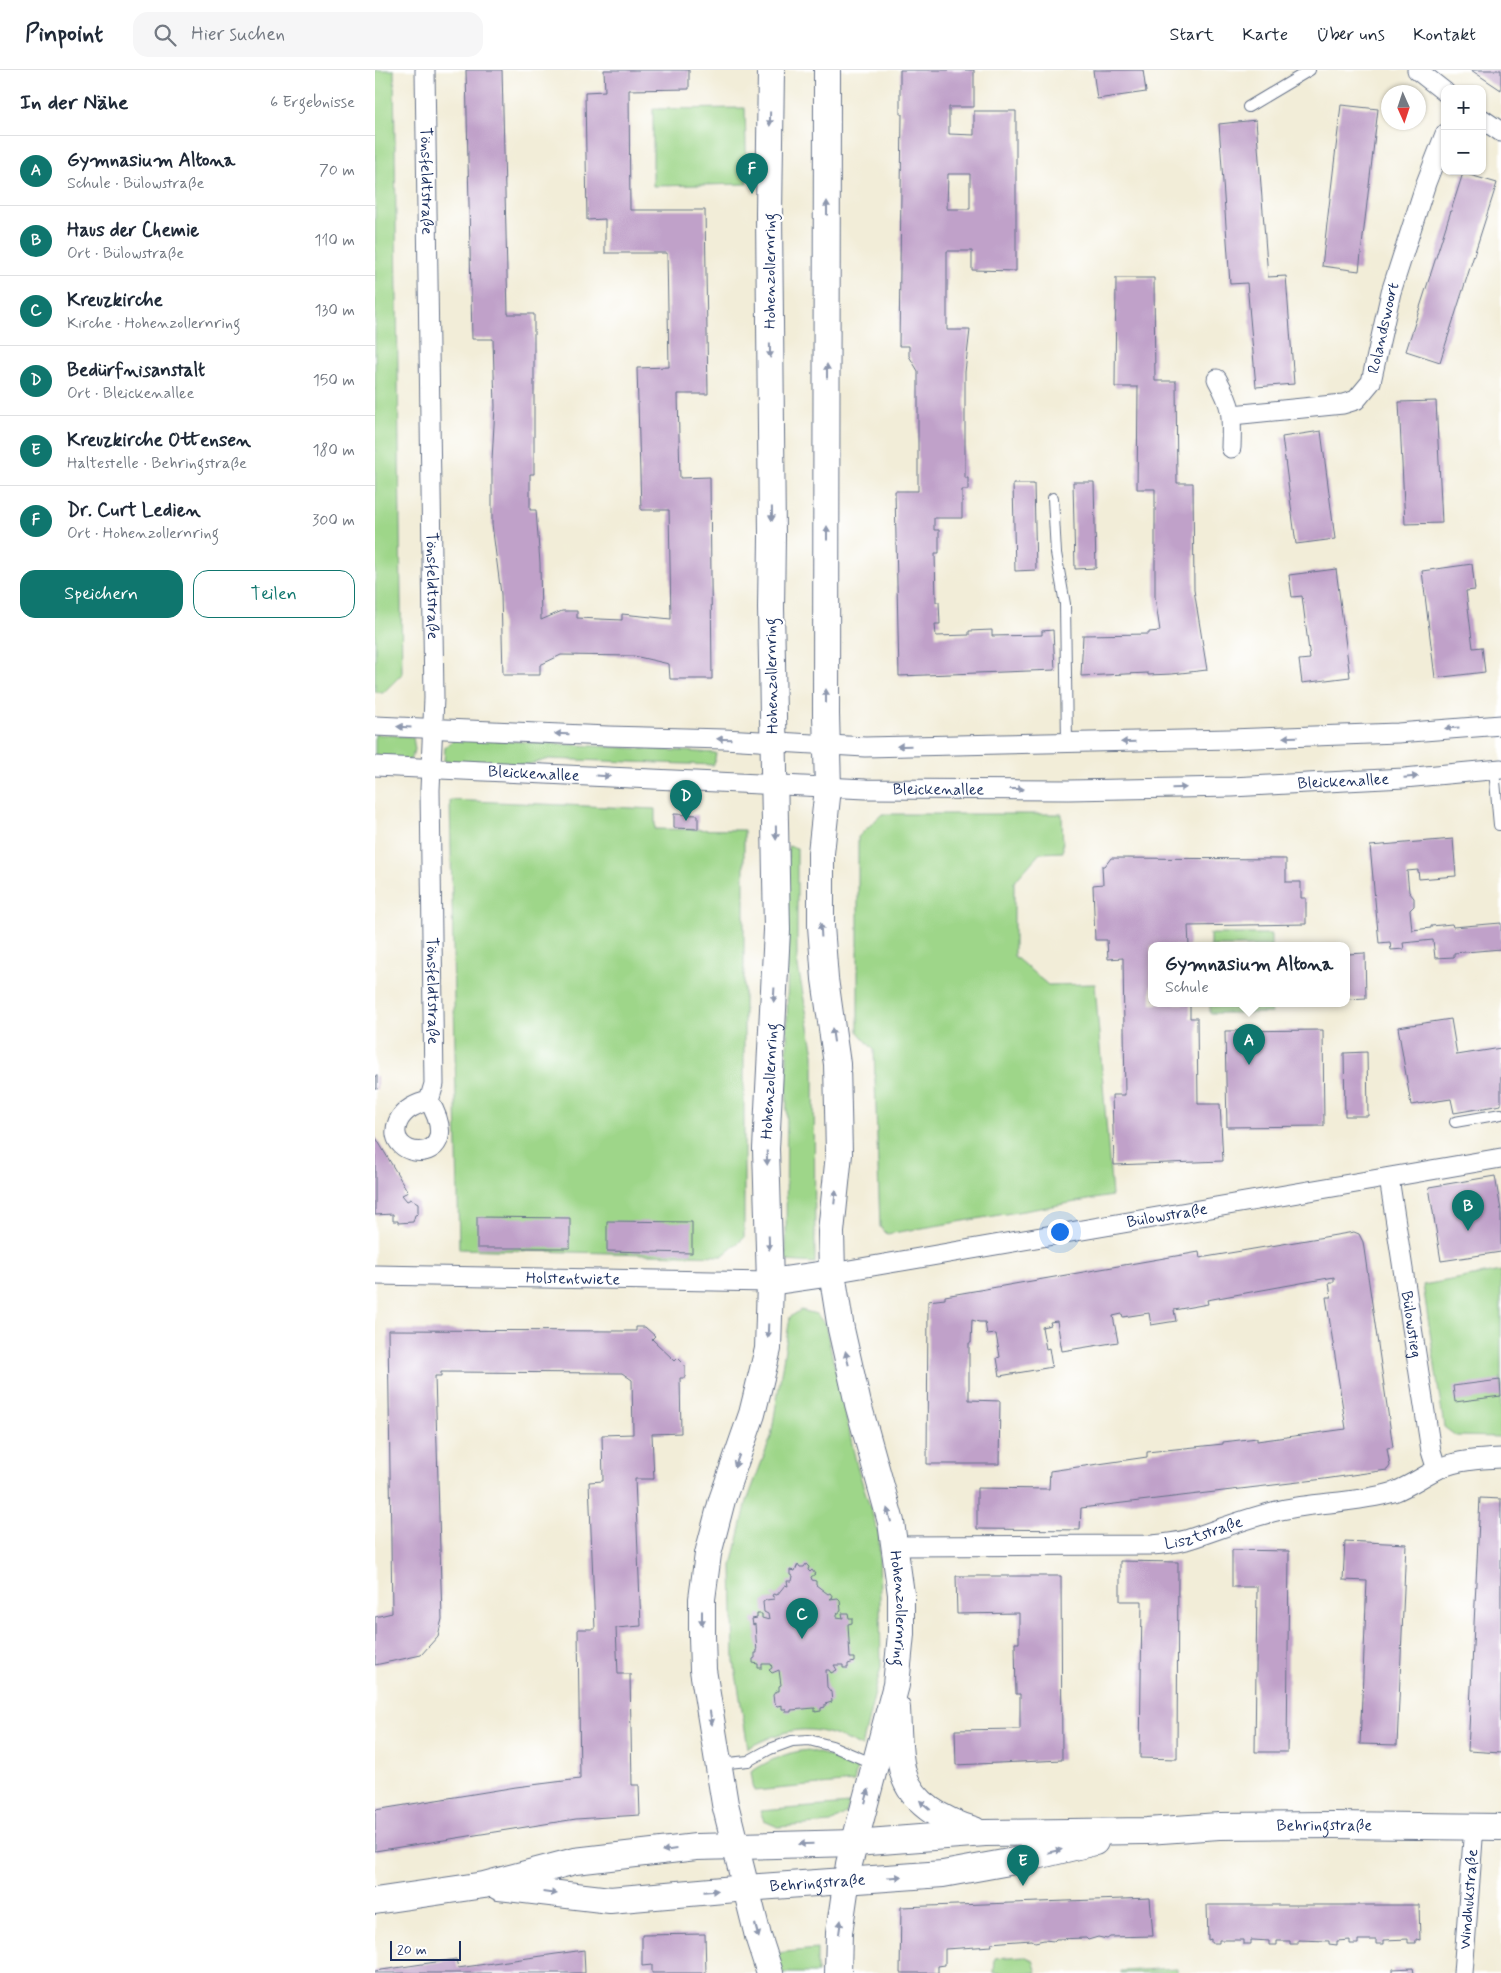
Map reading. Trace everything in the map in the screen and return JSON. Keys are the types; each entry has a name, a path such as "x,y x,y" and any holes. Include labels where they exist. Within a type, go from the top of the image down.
{"main road":[{"name":"Hohenzollernring","path":"770,1973 758,1936 735,1846 718,1764 703,1670 702,1599 708,1554 722,1500 752,1414 768,1348 770,1282 767,1149 777,930 773,741 769,214 771,70"},
{"name":"Hohenzollernring","path":"827,70 828,788 821,852 821,926 825,979 837,1064 839,1154 831,1232 832,1273 841,1329 858,1404 891,1522 896,1546 901,1594 901,1634 896,1685 847,1881 839,1933 838,1973"},
{"path":"770,1282 832,1273"},
{"path":"896,1685 901,1764 908,1785 920,1801 939,1817 985,1833"},
{"name":"Behringstraße","path":"375,1901 484,1885 575,1861 696,1847 855,1843 985,1833 1147,1831 1247,1826 1501,1827"},
{"name":"Behringstraße","path":"484,1885 610,1900 943,1874 1020,1860 1147,1831"}],"street":[{"name":"Tönsfeldtstraße","path":"425,70 434,698 431,768 434,1084 429,1101"},
{"path":"1417,70 1441,89"},
{"path":"1486,123 1501,132"},
{"name":"Rolandswoort","path":"1232,415 1343,404 1356,400 1371,382 1391,292 1426,183 1441,144"},
{"path":"1217,378 1229,400 1232,415 1231,448"},
{"path":"375,726 773,741 865,747 1067,744 1398,732 1501,725"},
{"name":"Bleickenallee","path":"375,766 828,788 1069,790 1232,787 1404,778 1497,769"},
{"name":"Bülowstraße","path":"832,1273 1501,1158"},
{"name":"Bülowstieg","path":"1389,1178 1431,1452 1437,1470"},
{"name":"Holstentwiete","path":"375,1275 770,1282"},
{"name":"Lisztstraße","path":"896,1546 1153,1545 1185,1540 1245,1519 1283,1510 1366,1498 1392,1492 1407,1487 1437,1470 1472,1459 1501,1458"},
{"name":"Windhukstraße","path":"1463,1973 1474,1826"}],"lane":[{"path":"1248,107 1310,70"},
{"path":"1053,498 1057,552 1065,604 1067,744"},
{"path":"1497,769 1499,825 1501,825"},
{"path":"1455,1122 1501,1114"},
{"path":"718,1764 748,1761 777,1747 792,1742 809,1740 832,1746 875,1764"}],"green space":[{"path":"375,70 394,70 402,674 383,693 375,692"},
{"path":"745,108 747,184 653,186 653,109"},
{"path":"375,734 413,737 415,750 410,760 375,758"},
{"path":"456,738 716,753 714,765 549,759 527,765 444,761 445,747"},
{"path":"450,800 655,809 655,829 744,830 744,1238 722,1256 459,1249"},
{"path":"882,814 1062,814 1063,852 1040,853 1014,882 1014,956 1048,985 1095,984 1112,1196 887,1234 880,1227 874,1050 858,1032 858,837"},
{"path":"788,846 797,848 797,961 814,1054 815,1263 786,1261"},
{"path":"1210,934 1271,934 1271,942 1210,942"},
{"path":"1210,1007 1271,1007 1271,1013 1210,1013"},
{"path":"1501,1271 1501,1437 1456,1436 1444,1427 1423,1285"},
{"path":"801,1310 816,1314 825,1324 857,1466 879,1535 881,1667 862,1747 831,1734 805,1730 778,1734 748,1748 734,1661 732,1566 747,1501 771,1437 790,1317"},
{"path":"808,1750 829,1756 857,1768 854,1782 754,1791 751,1772 778,1757"},
{"path":"849,1804 846,1814 831,1823 778,1827 764,1821 760,1811"},
{"path":"817,1949 817,1973 779,1973 776,1953"},
{"path":"1024,1956 1033,1960 1037,1973 994,1973 995,1958"},
{"path":"1177,1968 1177,1973 1121,1973 1121,1971"}],"building":[{"path":"466,70 502,70 508,314 534,314 534,474 530,474 530,510 536,510 540,563 541,620 562,611 577,611 577,618 622,620 622,614 671,619 669,510 641,510 637,368 669,367 667,253 605,253 605,219 587,220 585,92 605,91 604,70 689,70 689,89 629,90 630,210 705,210 708,394 678,394 680,478 710,477 712,679 670,679 669,664 634,656 561,655 540,665 540,675 503,675 501,594 492,524 492,460 495,407 493,339 472,339"},
{"path":"900,70 974,70 974,107 949,107 949,134 974,135 974,111 1016,111 1016,271 972,270 972,251 947,251 947,330 970,330 965,372 965,478 968,478 968,490 962,490 962,518 934,518 934,530 939,530 939,553 935,553 936,602 939,602 940,624 935,624 936,636 969,635 969,631 992,630 992,636 1042,635 1042,631 1053,630 1055,670 899,676 895,491 918,491 918,371 909,356 909,346 899,346 902,114 900,114","holes":["948,174 970,174 970,209 947,209"]},
{"path":"1093,70 1143,70 1146,92 1097,99"},
{"path":"1471,70 1501,70 1501,90"},
{"path":"1341,105 1378,109 1359,271 1322,266"},
{"path":"1256,120 1268,277 1286,276 1294,384 1256,387 1247,283 1230,284 1219,124"},
{"path":"1462,175 1470,175 1497,183 1440,362 1406,351"},
{"path":"1116,278 1154,278 1155,381 1176,381 1177,483 1193,483 1194,590 1207,670 1172,674 1148,675 1148,673 1081,676 1083,635 1149,634 1149,632 1160,631 1155,597 1155,489 1137,489 1138,387 1115,387"},
{"path":"1436,401 1442,523 1405,524 1399,402"},
{"path":"1321,431 1335,539 1296,544 1282,437"},
{"path":"1073,482 1094,482 1096,568 1075,569"},
{"path":"1013,484 1034,484 1036,570 1015,571"},
{"path":"1472,564 1475,590 1466,591 1473,648 1482,647 1485,672 1435,678 1422,571"},
{"path":"1336,569 1350,677 1302,683 1299,660 1310,659 1302,596 1292,597 1289,575"},
{"path":"674,814 698,815 698,829 674,828"},
{"path":"1453,839 1456,876 1419,879 1418,870 1407,871 1409,892 1414,898 1414,906 1410,910 1412,930 1452,924 1453,927 1501,923 1501,949 1454,953 1454,957 1435,958 1433,940 1403,943 1404,949 1391,950 1390,942 1379,943 1370,846"},
{"path":"1111,858 1286,859 1286,882 1301,882 1301,898 1306,898 1306,924 1188,926 1189,942 1148,942 1148,1007 1190,1007 1190,1018 1197,1018 1198,1104 1220,1104 1223,1161 1114,1165 1112,1095 1125,1095 1123,958 1108,959 1107,940 1095,940 1093,885 1103,884 1102,866 1105,866"},
{"path":"1365,953 1366,998 1350,999 1350,954"},
{"path":"1451,1019 1457,1055 1501,1048 1501,1105 1454,1113 1451,1099 1411,1105 1398,1027"},
{"path":"1323,1030 1324,1126 1227,1127 1225,1031"},
{"path":"1367,1052 1368,1116 1345,1116 1344,1053"},
{"path":"375,1076 377,1076 377,1089 375,1089"},
{"path":"375,1136 408,1192 402,1195 407,1201 411,1199 418,1203 418,1214 415,1215 413,1222 398,1223 398,1221 393,1221 393,1214 375,1215"},
{"path":"1495,1176 1501,1210 1501,1252 1441,1261 1429,1187"},
{"path":"477,1217 570,1218 570,1248 477,1248"},
{"path":"607,1221 692,1222 692,1253 607,1251"},
{"path":"1354,1232 1359,1234 1363,1242 1393,1447 1387,1448 1390,1466 1387,1470 1081,1508 1080,1530 977,1529 977,1488 1049,1489 1050,1471 1147,1457 1147,1452 1223,1444 1223,1442 1257,1438 1257,1441 1346,1429 1326,1297 1331,1297 1329,1282 1334,1282 1334,1277 1207,1300 1208,1304 1174,1310 1176,1321 1151,1325 1149,1313 1123,1317 1122,1314 1113,1316 1118,1342 1062,1351 1057,1321 1050,1322 1051,1325 1042,1327 1046,1349 1049,1348 1052,1367 1000,1376 997,1358 1000,1357 996,1334 987,1335 985,1322 972,1320 971,1343 969,1343 969,1400 1000,1401 999,1464 927,1464 928,1301 945,1299 945,1296 1199,1252 1200,1258"},
{"path":"636,1327 645,1327 655,1336 652,1339 675,1361 678,1358 685,1365 685,1378 680,1378 681,1433 652,1434 654,1479 635,1479 641,1626 616,1628 618,1674 630,1674 632,1785 639,1785 640,1815 576,1819 375,1851 375,1810 516,1787 580,1779 578,1629 595,1629 589,1482 603,1481 602,1435 633,1434 632,1380 622,1373 441,1372 441,1376 435,1376 442,1619 438,1636 421,1655 375,1665 375,1617 392,1613 388,1330 636,1331"},
{"path":"1500,1380 1501,1396 1455,1402 1453,1386"},
{"path":"1480,1498 1501,1499 1501,1753 1468,1751"},
{"path":"1345,1541 1406,1544 1397,1745 1360,1744 1367,1581 1343,1580"},
{"path":"1232,1550 1289,1551 1287,1752 1255,1752 1257,1587 1232,1587"},
{"path":"1120,1561 1178,1562 1177,1759 1140,1758 1142,1601 1120,1601"},
{"path":"798,1564 800,1567 804,1567 806,1564 810,1572 812,1570 815,1574 811,1577 812,1580 816,1581 816,1585 828,1594 830,1593 833,1597 830,1599 838,1598 840,1600 841,1611 837,1614 837,1617 843,1618 842,1613 848,1613 849,1618 852,1618 852,1623 848,1624 850,1658 854,1658 854,1662 848,1664 848,1668 843,1668 843,1665 834,1665 837,1670 831,1673 829,1670 826,1670 827,1687 831,1692 832,1702 825,1704 821,1711 815,1712 815,1708 786,1712 786,1709 782,1709 782,1705 777,1706 774,1703 773,1695 776,1691 779,1691 779,1686 781,1685 779,1670 772,1673 769,1670 772,1668 771,1664 762,1664 762,1668 758,1668 758,1664 753,1663 755,1653 757,1653 755,1624 753,1625 752,1619 757,1618 757,1614 762,1614 762,1618 769,1620 768,1614 764,1612 763,1602 774,1599 773,1594 777,1595 785,1585 788,1586 787,1581 792,1581 793,1576 790,1575 790,1570 795,1571"},
{"path":"956,1576 1061,1576 1062,1760 956,1765 955,1730 1020,1729 1020,1694 1016,1694 1015,1643 1019,1643 1019,1613 957,1614"},
{"path":"1150,1898 1153,1936 1110,1937 1107,1939 1098,1937 1088,1940 1086,1938 1056,1939 1054,1941 1044,1940 1035,1942 1032,1940 991,1943 992,1946 945,1949 945,1965 938,1966 938,1973 900,1973 901,1907"},
{"path":"1207,1905 1419,1905 1420,1940 1416,1939 1416,1943 1408,1943 1408,1939 1384,1940 1384,1944 1376,1944 1376,1940 1358,1940 1358,1944 1350,1944 1350,1940 1337,1941 1337,1945 1329,1944 1329,1941 1298,1940 1298,1944 1290,1944 1290,1941 1277,1941 1277,1945 1269,1945 1269,1941 1253,1940 1251,1940 1251,1944 1243,1944 1243,1940 1219,1940 1219,1943 1211,1943 1211,1939 1208,1940"},
{"path":"705,1934 706,1973 652,1973 652,1965 642,1966 642,1935"},
{"path":"584,1950 585,1973 375,1973 375,1971 456,1959 458,1968"},
{"path":"1413,1968 1414,1973 1393,1973 1393,1969"}],"place":[{"name":"Dr. Curt Ledien","path":"752,194"},
{"name":"Bedürfnisanstalt","path":"686,821"},
{"name":"Gymnasium Altona","path":"1249,1065"},
{"name":"Haus der Chemie","path":"1468,1231"},
{"name":"Kreuzkirche","path":"802,1639"},
{"name":"Kreuzkirche Ottensen","path":"1023,1886"}]}
